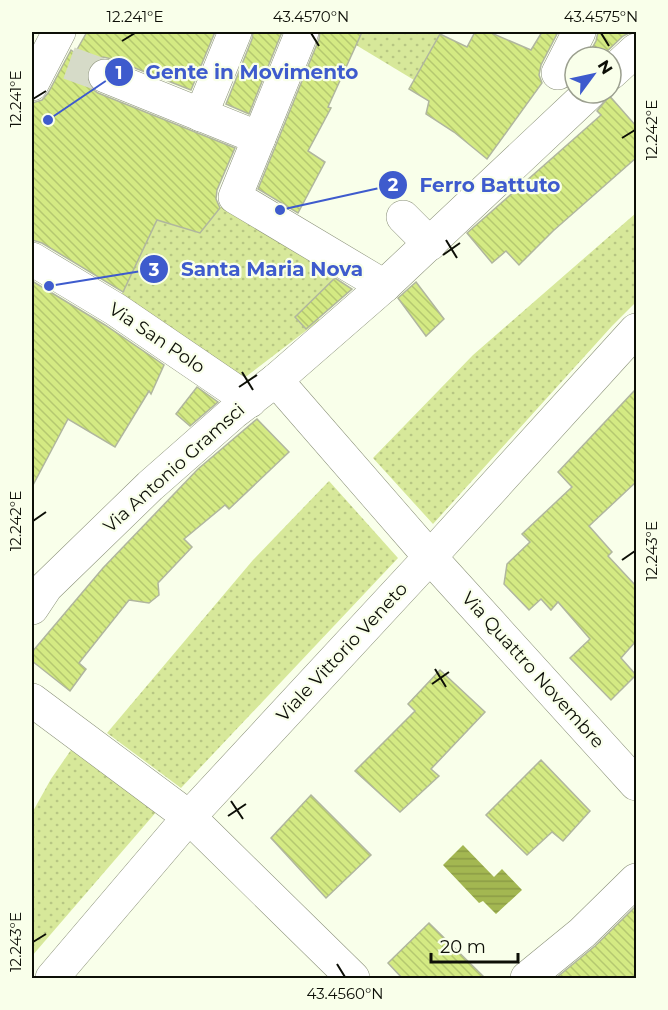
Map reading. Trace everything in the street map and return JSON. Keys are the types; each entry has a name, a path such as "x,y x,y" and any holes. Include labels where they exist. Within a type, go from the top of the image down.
{"street":[{"path":"201,115 234,32"},
{"path":"302,32 235,197 384,286"},
{"path":"558,73 579,32"},
{"path":"32,84 57,43"},
{"path":"623,62 636,50"},
{"path":"105,76 259,138"},
{"name":"Via Antonio Gramsci","path":"32,608 46,587 150,486 384,286 576,105"},
{"path":"403,217 430,244"},
{"name":"Via San Polo","path":"32,259 116,309 250,401"},
{"name":"Viale Vittorio Veneto","path":"52,978 189,817 633,342"},
{"name":"Via Quattro Novembre","path":"276,380 430,557 636,784"},
{"path":"32,700 189,817 353,978"},
{"path":"527,978 582,933 636,880"}],"shaded area":[{"path":"362,32 441,32 414,80 356,45"},
{"path":"228,198 343,270 305,308 320,320 239,382 117,304 157,220 200,233"},
{"path":"636,213 636,302 433,524 373,458 473,355"},
{"path":"329,481 398,558 181,788 107,733 253,560"},
{"path":"73,747 157,811 32,956 32,813 51,779"},
{"path":"463,845 494,877 502,869 522,890 496,914 483,901 479,903 443,865"}],"building":[{"path":"87,32 215,32 191,90 103,57 93,62 87,70 87,79 91,88 98,93 235,148 217,190 216,199 220,208 200,233 157,220 123,292 42,243 32,240 32,103 42,100 48,93 71,50 75,53"},
{"path":"253,32 282,32 249,114 226,104"},
{"path":"320,32 362,32 328,107 331,108 308,151 325,162 298,213 258,189"},
{"path":"475,32 489,32 531,50 542,32 558,32 541,65 539,75 542,83 487,159 454,132 426,114 429,101 409,89 440,34 467,47"},
{"path":"598,32 631,32 614,45 594,45"},
{"path":"602,105 618,105 636,126 636,158 553,231 519,265 506,251 492,263 467,233 601,115 597,111"},
{"path":"335,278 352,289 306,329 295,317"},
{"path":"32,281 105,325 164,365 151,394 149,391 115,447 68,419 32,487"},
{"path":"416,282 444,319 426,336 398,298"},
{"path":"197,387 218,402 190,426 176,414"},
{"path":"636,389 636,482 589,526 612,552 608,556 636,586 636,641 621,658 636,675 611,700 570,658 590,639 558,602 551,610 541,599 529,610 504,584 507,564 530,542 522,534 572,487 558,472"},
{"path":"257,419 289,452 229,509 225,505 184,539 192,547 158,583 159,595 149,603 129,600 79,663 86,669 70,691 32,661 32,652 103,568 198,469"},
{"path":"440,670 485,712 431,769 439,776 400,812 355,771 415,711 408,704"},
{"path":"541,760 590,811 563,841 552,832 527,855 486,815"},
{"path":"311,795 371,855 326,898 271,838"},
{"path":"636,906 636,978 556,978 595,946"},
{"path":"429,923 485,978 402,978 388,963"}],"tunnel":[{"path":"69,63 105,76"}],"place":[{"name":"Gente in Movimento","path":"48,120"},
{"name":"Ferro Battuto","path":"280,210"},
{"name":"Santa Maria Nova","path":"49,286"}]}
